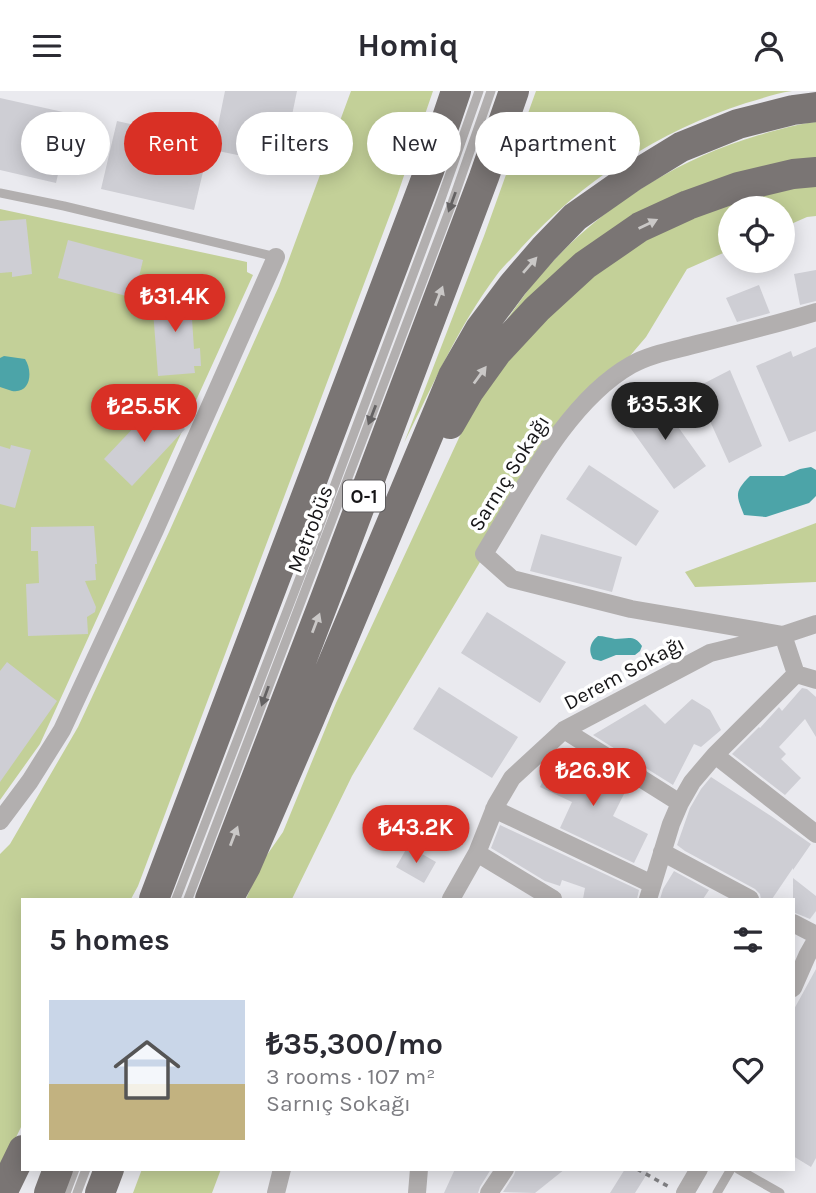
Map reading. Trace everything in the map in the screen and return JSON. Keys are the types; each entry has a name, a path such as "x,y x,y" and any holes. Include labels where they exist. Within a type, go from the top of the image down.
{"highway":[{"name":"O-1","path":"160,898 429,171 456,91"},
{"name":"O-1","path":"210,898 484,177 514,91"},
{"path":"229,898 246,866 453,376 480,329 513,285 575,218 632,177 681,147 738,124 816,107"},
{"path":"365,586 469,391 497,352 537,309 585,265 640,227 688,205 738,187 793,174 816,172"},
{"path":"2,1193 21,1154"},
{"path":"49,1193 57,1171"},
{"path":"100,1193 108,1171"}],"street":[{"path":"0,821 30,781 62,730 155,530 276,257"},
{"name":"Sarnıç Sokağı","path":"783,635 631,609 512,579 484,554 573,414 599,388 631,364 816,312"},
{"name":"Derem Sokağı","path":"452,898 477,853 494,809 512,778 564,730 710,653 816,624"},
{"path":"783,635 796,674"},
{"path":"796,674 816,680"},
{"path":"494,809 650,892 680,803 692,782 715,755 796,674"},
{"path":"564,730 680,803"},
{"path":"715,755 816,834"},
{"path":"662,852 748,898"},
{"path":"477,853 548,898"},
{"path":"795,925 814,948 795,984"},
{"path":"276,1193 282,1171"},
{"path":"417,1193 419,1171"},
{"path":"489,1193 504,1171"},
{"path":"685,1193 698,1171"}],"lane":[{"name":"Metrobüs","path":"160,898 312,546 479,91"},
{"name":"Metrobüs","path":"188,898 451,206 491,91"},
{"path":"0,193 276,257"},
{"path":"66,1193 74,1171"},
{"path":"77,1193 85,1171"},
{"path":"717,1193 730,1171"},
{"path":"742,1171 780,1193"}],"path":[{"path":"640,1171 679,1193"}],"green space":[{"path":"351,91 433,91 426,112 367,112 367,175 404,175 138,886 132,898 21,898 21,1127 0,1170 0,854 10,844 78,727 279,286 320,175 353,175 353,112 343,112"},
{"path":"536,91 792,91 714,115 640,152 640,112 528,112"},
{"path":"816,122 816,161 762,170 502,326 538,278 566,248 615,206 699,157 759,135"},
{"path":"506,175 603,175 545,224 502,269 482,296 446,358 404,443"},
{"path":"816,180 816,216 795,222 795,196 761,196"},
{"path":"718,208 718,255 687,269 646,337 553,446 489,547 352,776 292,898 246,898 262,862 283,832 336,703 464,427 493,378 582,280 641,241 695,215"},
{"path":"0,209 247,262 247,272 253,275 40,744 0,800"},
{"path":"816,523 816,582 695,587 685,572"},
{"path":"141,1171 220,1171 212,1193 133,1193"}],"water":[{"path":"4,356 25,359 28,364 29,381 23,389 12,391 0,387 0,358"},
{"path":"811,467 816,470 816,496 809,503 766,517 744,515 738,494 750,476 784,476"},
{"path":"598,636 633,639 642,646 635,655 616,655 601,661 593,659 590,650"}],"building":[{"path":"225,91 297,91 293,112 236,112 236,155 222,152 221,112"},
{"path":"0,98 63,112 21,112 21,175 0,170"},
{"path":"117,121 124,123 124,175 202,175 194,210 101,189 104,175 110,175 110,151"},
{"path":"22,175 58,175 56,183"},
{"path":"26,219 32,274 12,277 12,272 0,273 0,221"},
{"path":"68,240 143,260 134,298 58,278"},
{"path":"816,270 816,301 800,305 794,274"},
{"path":"759,285 770,313 737,322 726,298"},
{"path":"195,293 197,318 192,319 194,349 200,348 201,366 194,366 195,373 158,376 152,297"},
{"path":"816,347 816,431 789,442 756,366 791,351 793,357"},
{"path":"730,370 762,446 729,463 695,388"},
{"path":"656,396 706,466 674,489 624,419"},
{"path":"157,403 185,429 132,486 104,459"},
{"path":"11,445 31,450 15,508 0,504 0,446 10,449"},
{"path":"589,465 659,511 636,546 566,499"},
{"path":"94,526 96,580 85,581 96,607 95,612 87,617 88,634 28,636 26,584 39,583 38,551 31,551 31,527"},
{"path":"541,534 622,557 612,592 530,571"},
{"path":"487,612 566,662 540,703 461,653"},
{"path":"7,662 57,701 0,782 0,671"},
{"path":"439,687 518,737 492,778 413,729"},
{"path":"802,688 816,697 816,737 805,719 779,747 786,754 781,759 801,778 785,795 732,754 779,707 782,711"},
{"path":"692,699 710,710 721,730 701,747 694,744 673,785 593,735 645,704 665,724"},
{"path":"556,753 627,788 613,816 648,834 634,863 560,828 572,802 540,787"},
{"path":"711,777 811,844 773,898 761,898 755,889 677,845 690,808"},
{"path":"500,825 639,890 637,898 583,898 585,888 562,880 560,886 545,881 491,848"},
{"path":"408,846 436,862 424,883 396,867"},
{"path":"674,871 709,890 704,898 660,898"},
{"path":"793,878 816,896 816,911 810,919 795,913"},
{"path":"816,969 816,1158 811,1167 795,1157 795,1007"},
{"path":"454,1171 490,1171 478,1193 444,1193"},
{"path":"515,1171 562,1171 535,1193 503,1192"},
{"path":"624,1171 649,1171 635,1193 610,1193"}]}
